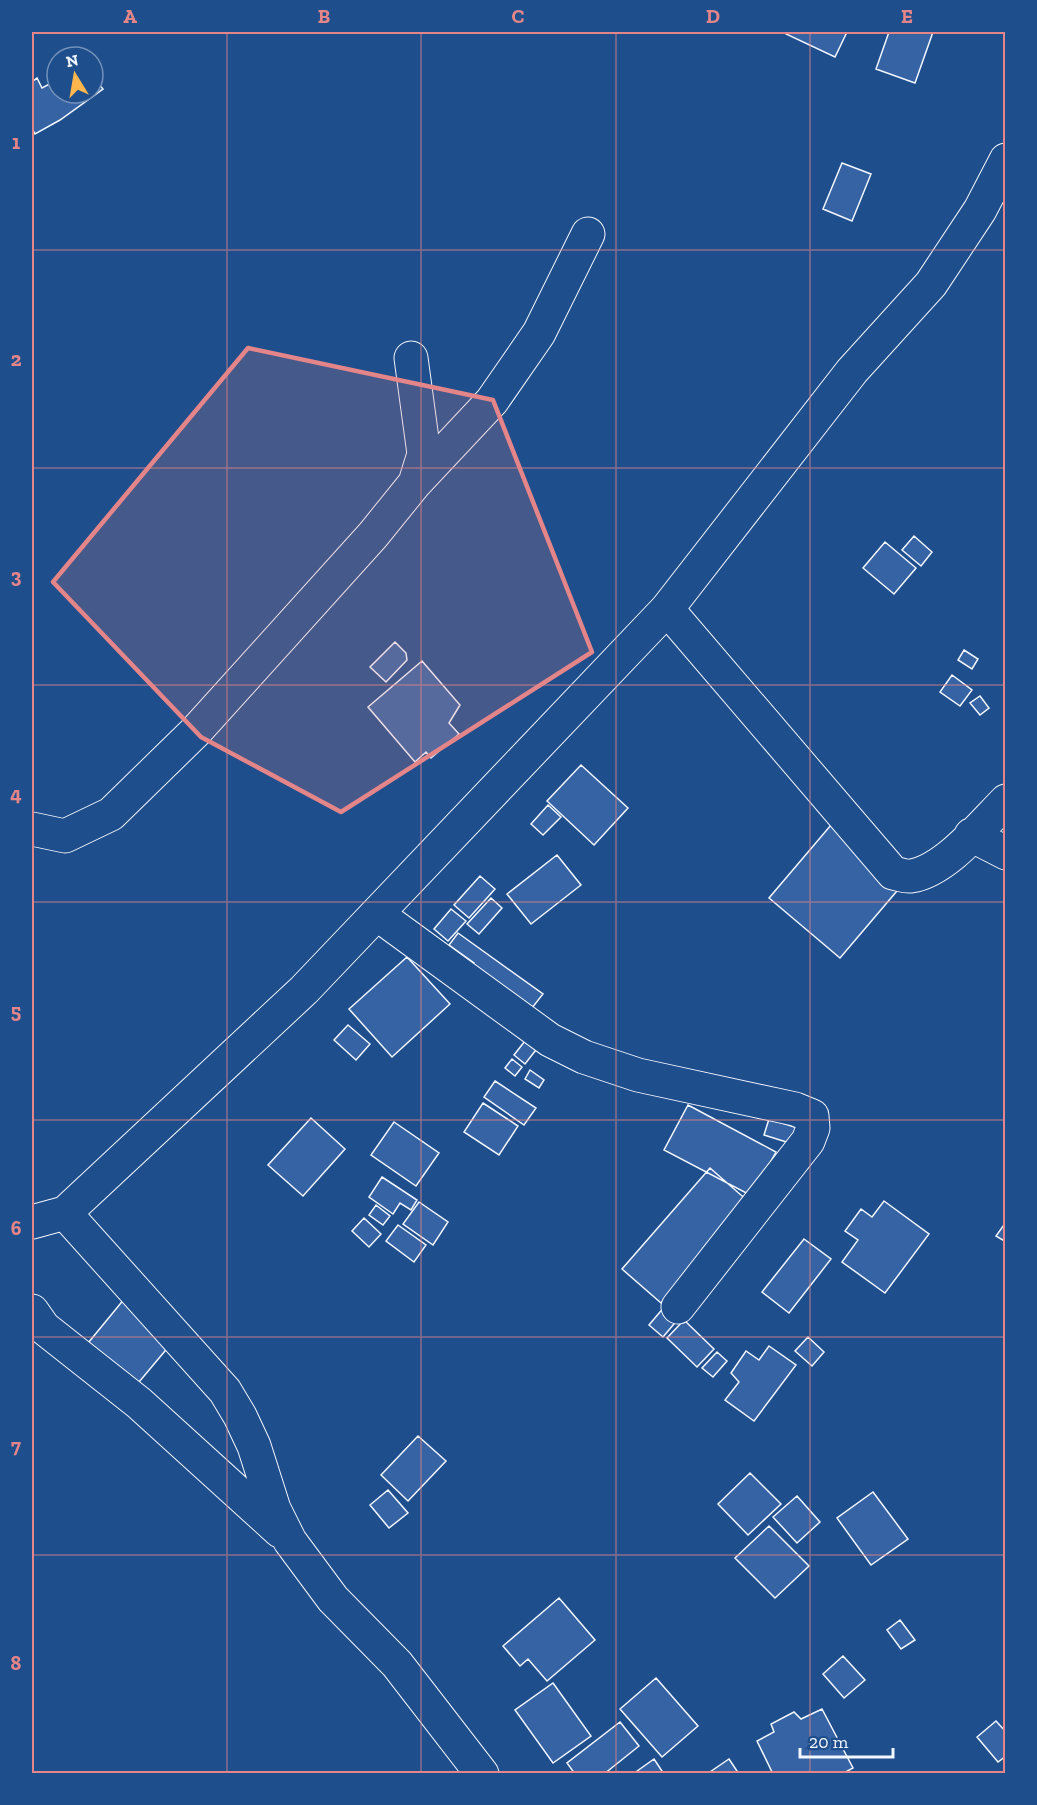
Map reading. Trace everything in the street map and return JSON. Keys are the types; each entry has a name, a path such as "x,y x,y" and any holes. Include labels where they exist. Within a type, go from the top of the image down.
{"street":[{"path":"32,1222 65,1213 304,990 667,609 852,371 931,284 980,210 1005,160"},
{"path":"32,829 65,836 111,814 196,731 373,535 415,483 492,401 539,333 588,234"},
{"path":"411,358 424,454 415,483"},
{"path":"667,609 893,873 909,877 927,872 945,861 1005,801"},
{"path":"971,835 1005,854"},
{"path":"377,914 550,1040 584,1057 638,1075 795,1109 812,1116 813,1128 808,1141 678,1307"},
{"path":"65,1213 225,1391 255,1446 274,1509 290,1541 333,1599 397,1665 482,1773"},
{"path":"32,1311 44,1328 139,1403 290,1541"}],"highlighted area":[{"path":"248,348 493,400 592,652 341,812 201,737 53,582"}],"building":[{"path":"787,32 847,32 835,57 786,34"},
{"path":"889,32 933,32 915,83 876,69"},
{"path":"37,78 42,88 45,86 45,105 81,105 35,134 32,128 32,82"},
{"path":"842,163 871,174 852,221 823,209"},
{"path":"914,536 932,552 921,566 902,550"},
{"path":"885,542 916,568 894,594 863,568"},
{"path":"395,642 406,653 407,660 386,682 370,667"},
{"path":"964,650 978,659 972,669 958,660"},
{"path":"422,661 460,705 449,723 459,734 431,758 426,752 415,762 368,707"},
{"path":"952,675 972,690 960,706 940,692"},
{"path":"980,696 989,708 980,715 970,703"},
{"path":"581,765 628,808 594,845 547,801"},
{"path":"548,805 561,817 543,835 531,824"},
{"path":"831,825 902,885 840,958 769,898"},
{"path":"557,855 581,885 531,924 507,894"},
{"path":"480,876 495,889 469,918 454,905"},
{"path":"491,898 502,908 479,934 467,924"},
{"path":"451,909 466,921 448,941 434,929"},
{"path":"458,933 543,994 528,1013 469,970 474,963 449,945"},
{"path":"407,957 450,1004 392,1057 349,1009"},
{"path":"348,1025 370,1044 356,1060 334,1040"},
{"path":"528,1037 539,1046 525,1064 514,1055"},
{"path":"512,1059 522,1067 515,1076 505,1068"},
{"path":"530,1070 544,1080 539,1088 525,1079"},
{"path":"495,1081 536,1108 524,1125 484,1097"},
{"path":"483,1103 518,1126 499,1155 464,1132"},
{"path":"688,1105 776,1152 752,1196 664,1150"},
{"path":"311,1118 345,1149 303,1196 268,1165"},
{"path":"769,1119 801,1129 796,1145 764,1135"},
{"path":"394,1122 439,1153 416,1186 371,1155"},
{"path":"710,1168 749,1202 661,1303 622,1269"},
{"path":"382,1177 417,1200 411,1210 400,1203 393,1214 369,1197"},
{"path":"884,1201 929,1234 885,1293 842,1262 858,1240 845,1231 861,1209 872,1217"},
{"path":"419,1202 448,1222 433,1245 403,1224"},
{"path":"376,1205 390,1216 383,1225 369,1215"},
{"path":"364,1218 381,1234 369,1247 352,1231"},
{"path":"1006,1222 1006,1242 996,1236"},
{"path":"398,1225 426,1245 414,1262 386,1241"},
{"path":"804,1239 831,1259 789,1313 762,1292"},
{"path":"125,1298 175,1339 134,1388 84,1348"},
{"path":"665,1306 679,1318 663,1337 649,1325"},
{"path":"684,1320 714,1349 697,1367 667,1338"},
{"path":"808,1337 824,1352 812,1366 795,1351"},
{"path":"769,1346 796,1365 754,1421 725,1400 739,1382 731,1373 746,1351 759,1360"},
{"path":"717,1352 727,1361 713,1377 702,1368"},
{"path":"418,1436 446,1461 408,1501 381,1475"},
{"path":"750,1473 781,1504 748,1535 718,1504"},
{"path":"388,1490 408,1513 389,1528 370,1505"},
{"path":"873,1492 908,1539 871,1565 837,1518"},
{"path":"797,1496 820,1522 797,1543 773,1517"},
{"path":"769,1526 809,1566 775,1598 735,1558"},
{"path":"559,1598 595,1640 547,1681 528,1659 520,1666 503,1646"},
{"path":"900,1620 915,1640 901,1649 887,1630"},
{"path":"843,1656 865,1680 844,1698 823,1674"},
{"path":"656,1678 698,1726 662,1757 620,1709"},
{"path":"553,1683 591,1736 553,1763 515,1710"},
{"path":"822,1709 853,1768 842,1774 773,1774 757,1741 774,1732 771,1724 794,1712 801,1719"},
{"path":"996,1721 1006,1732 1006,1756 998,1762 977,1737"},
{"path":"620,1722 639,1746 604,1774 575,1774 567,1763"},
{"path":"654,1759 664,1774 633,1774"},
{"path":"729,1759 739,1774 707,1774"}]}
